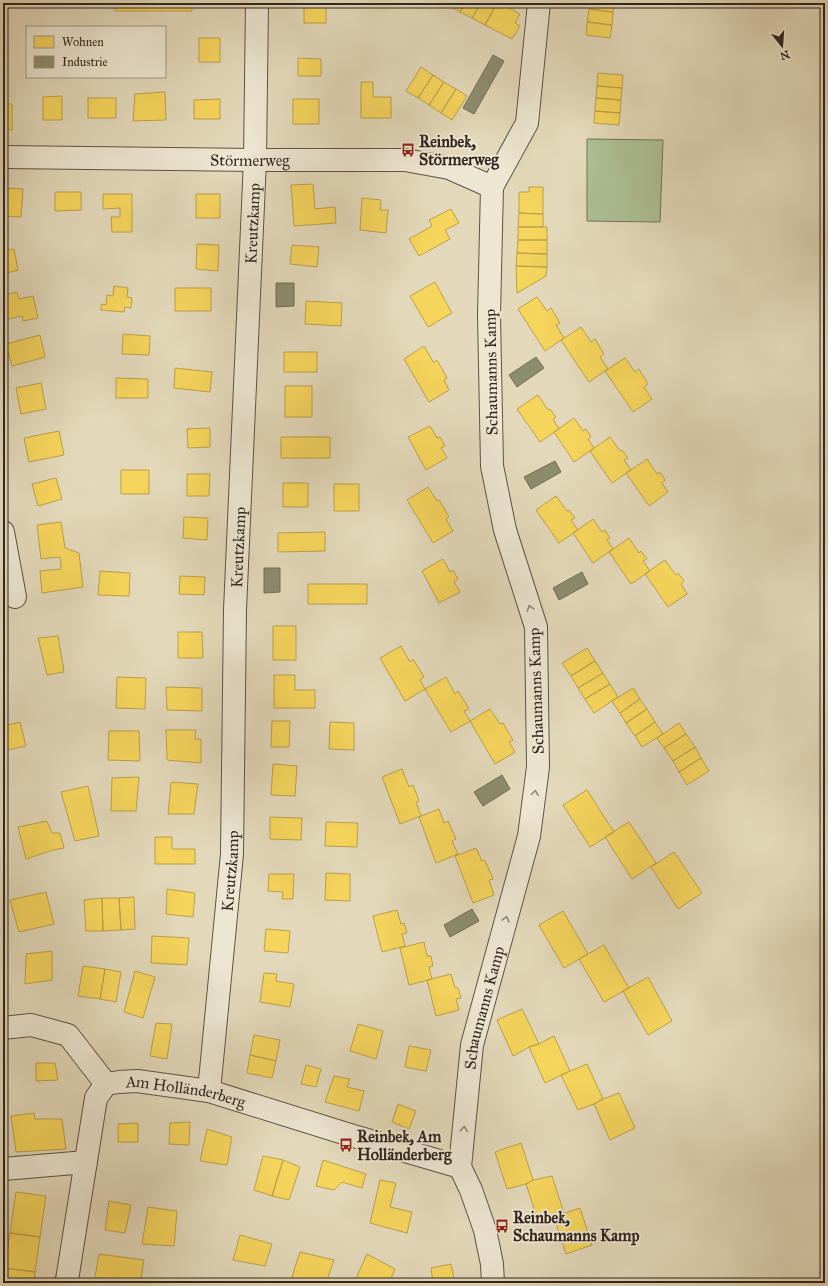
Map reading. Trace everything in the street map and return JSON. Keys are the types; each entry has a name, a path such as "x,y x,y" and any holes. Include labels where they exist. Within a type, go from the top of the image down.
{"street":[{"name":"Kreutzkamp","path":"209,1091 232,854 235,610 255,160 257,3"},
{"name":"Schaumanns Kamp","path":"460,1167 472,1045 528,836 538,767 536,627 505,530 492,466 489,315 492,187 527,123 540,3"},
{"name":"Störmerweg","path":"3,158 405,160 449,168 492,187"},
{"path":"3,532 15,597"},
{"path":"3,1028 31,1025 68,1035 106,1084"},
{"name":"Am Holländerberg","path":"65,1283 67,1280 96,1098 106,1084 137,1081 209,1091 350,1135 460,1167"},
{"path":"3,1169 86,1162"},
{"path":"460,1167 472,1190 485,1230 492,1264 493,1283"}],"green space":[{"path":"587,139 663,140 660,222 587,221"}],"building: Wohnen":[{"path":"115,3 232,3 232,7 192,7 192,11 115,11"},
{"path":"294,3 326,3 326,23 304,23 304,5 294,5"},
{"path":"449,3 465,3 460,12 448,5"},
{"path":"465,3 481,3 472,18 460,12"},
{"path":"481,3 497,3 485,25 472,18"},
{"path":"497,3 500,3 520,14 515,23 520,26 512,39 485,25"},
{"path":"590,3 615,3 613,12 589,9"},
{"path":"589,9 613,12 612,25 587,22"},
{"path":"587,22 612,25 610,38 586,35"},
{"path":"199,38 220,38 220,62 199,62"},
{"path":"298,58 321,59 321,76 298,76"},
{"path":"421,67 433,75 418,98 406,91"},
{"path":"598,73 623,75 622,88 597,86"},
{"path":"433,75 444,82 429,105 418,98"},
{"path":"361,82 373,82 373,97 391,97 391,118 361,118"},
{"path":"444,82 456,89 441,113 429,105"},
{"path":"597,86 622,88 621,100 596,98"},
{"path":"456,89 467,96 452,120 441,113"},
{"path":"165,92 166,120 133,121 135,94"},
{"path":"62,96 62,120 43,120 43,97"},
{"path":"88,98 116,98 116,118 88,118"},
{"path":"596,98 621,100 620,113 595,111"},
{"path":"220,99 220,119 194,119 194,100"},
{"path":"293,99 319,99 319,124 293,124"},
{"path":"3,104 12,104 12,130 3,130"},
{"path":"595,111 620,113 619,125 594,123"},
{"path":"313,184 315,209 335,207 336,223 294,226 291,185"},
{"path":"529,187 543,187 543,214 519,213 519,192 529,192"},
{"path":"3,188 23,189 21,217 3,216"},
{"path":"55,192 81,192 81,210 55,211"},
{"path":"103,194 132,194 132,232 112,232 111,217 120,217 120,208 103,209"},
{"path":"196,194 220,194 220,218 196,218"},
{"path":"362,198 381,200 380,210 388,210 386,233 360,230"},
{"path":"451,209 459,223 445,230 450,239 419,256 409,239 432,226 429,220"},
{"path":"519,213 543,214 543,227 518,227"},
{"path":"518,227 547,227 547,240 518,240"},
{"path":"518,240 547,240 547,254 517,253"},
{"path":"197,244 219,245 218,271 196,269"},
{"path":"292,245 319,247 317,267 290,264"},
{"path":"14,249 18,270 3,274 3,251"},
{"path":"517,253 547,254 547,267 516,266"},
{"path":"516,266 547,267 546,276 517,293"},
{"path":"435,282 452,313 428,327 410,296"},
{"path":"114,286 128,288 127,297 132,298 131,308 125,307 124,312 101,310 101,304 106,305 107,295 113,296"},
{"path":"175,288 211,288 211,311 175,311"},
{"path":"17,292 19,299 33,296 38,318 23,321 22,316 4,320 3,302 6,302 4,295"},
{"path":"537,297 547,311 551,308 560,323 556,325 564,338 545,351 518,309"},
{"path":"306,301 342,303 341,326 305,324"},
{"path":"581,327 591,342 595,339 604,354 600,357 608,369 589,382 561,340"},
{"path":"123,334 150,336 149,355 122,354"},
{"path":"40,335 45,357 12,366 6,344"},
{"path":"424,346 434,363 437,360 447,378 444,380 449,390 429,402 404,359"},
{"path":"284,352 317,352 317,372 284,372"},
{"path":"625,358 635,372 639,369 648,384 644,387 652,399 633,412 605,371"},
{"path":"175,368 212,372 210,392 174,388"},
{"path":"116,378 148,379 148,398 116,398"},
{"path":"41,383 46,409 21,414 16,388"},
{"path":"285,386 312,386 312,417 285,417"},
{"path":"538,395 548,410 550,409 556,417 553,419 559,429 540,442 517,409"},
{"path":"574,418 583,431 586,429 591,437 588,439 594,448 574,462 554,432"},
{"path":"430,426 437,438 440,437 445,446 441,448 447,458 426,470 408,437"},
{"path":"210,428 210,447 188,448 187,429"},
{"path":"59,431 64,455 29,462 24,438"},
{"path":"281,437 330,437 330,458 281,458"},
{"path":"610,437 620,451 622,450 628,458 624,460 631,470 612,483 590,451"},
{"path":"647,459 657,474 660,472 665,480 662,483 668,492 649,506 626,473"},
{"path":"121,470 149,470 149,494 121,494"},
{"path":"187,474 210,474 209,496 187,496"},
{"path":"56,478 62,499 38,506 32,484"},
{"path":"283,483 308,483 308,507 283,507"},
{"path":"334,484 359,484 359,511 334,511"},
{"path":"428,487 437,501 439,500 449,517 446,519 453,531 433,543 407,500"},
{"path":"556,496 567,511 569,510 575,518 571,520 578,530 559,543 536,510"},
{"path":"184,517 208,518 207,540 183,538"},
{"path":"593,519 602,532 605,530 610,538 607,540 613,549 593,563 573,533"},
{"path":"61,522 65,548 79,553 83,587 42,593 40,571 61,569 60,557 41,559 37,525"},
{"path":"325,532 325,551 278,552 278,533"},
{"path":"629,538 639,553 641,551 647,559 643,561 650,571 631,584 609,552"},
{"path":"443,559 450,572 453,570 458,579 454,582 460,592 439,603 422,571"},
{"path":"665,560 676,575 678,573 684,581 681,584 687,594 668,607 645,574"},
{"path":"100,571 130,573 129,596 98,595"},
{"path":"180,576 205,577 204,595 179,594"},
{"path":"308,584 367,584 367,604 308,604"},
{"path":"273,626 296,626 296,660 273,660"},
{"path":"178,632 202,632 203,658 178,658"},
{"path":"58,636 64,672 47,675 38,638"},
{"path":"401,646 410,662 413,659 424,677 420,680 425,689 405,701 380,658"},
{"path":"587,648 595,661 571,676 562,663"},
{"path":"595,661 603,673 578,688 571,676"},
{"path":"603,673 610,684 585,699 578,688"},
{"path":"274,675 295,675 295,690 315,690 315,708 274,708"},
{"path":"117,677 146,678 145,709 116,708"},
{"path":"446,677 455,694 458,691 469,709 464,711 470,721 451,732 425,689"},
{"path":"610,684 618,697 594,713 585,699"},
{"path":"166,687 202,688 202,711 167,710"},
{"path":"633,688 640,699 620,713 612,701"},
{"path":"640,699 647,709 626,723 620,713"},
{"path":"490,709 500,724 503,723 513,740 509,742 515,752 495,764 470,721"},
{"path":"647,709 655,722 635,736 626,723"},
{"path":"272,721 290,721 289,747 271,747"},
{"path":"20,722 26,746 3,751 3,726"},
{"path":"330,722 354,723 354,750 329,749"},
{"path":"655,722 663,734 642,747 635,736"},
{"path":"679,723 686,734 664,748 657,738"},
{"path":"166,730 196,730 195,739 201,739 201,763 167,760"},
{"path":"109,731 139,731 140,761 108,760"},
{"path":"686,734 695,747 673,761 664,748"},
{"path":"695,747 701,758 679,772 673,761"},
{"path":"701,758 709,771 687,785 679,772"},
{"path":"273,764 297,766 295,796 271,795"},
{"path":"402,769 409,787 413,785 419,801 416,802 421,816 400,824 382,777"},
{"path":"139,777 136,811 111,811 112,778"},
{"path":"171,782 198,784 194,814 168,814"},
{"path":"88,786 99,836 75,841 61,792"},
{"path":"587,790 614,832 590,847 563,805"},
{"path":"439,809 444,823 448,821 456,839 452,841 458,854 436,863 419,817"},
{"path":"270,817 302,818 301,840 270,839"},
{"path":"47,821 52,833 60,833 64,848 26,859 18,827"},
{"path":"326,822 358,823 357,847 325,846"},
{"path":"629,822 656,863 632,879 605,837"},
{"path":"155,837 172,837 172,849 195,849 195,864 155,864"},
{"path":"476,848 482,861 485,860 493,879 489,880 494,895 473,903 455,856"},
{"path":"674,852 702,893 678,909 651,867"},
{"path":"326,873 350,874 350,901 325,900"},
{"path":"269,874 294,874 293,899 282,899 283,892 268,891"},
{"path":"167,889 195,893 193,917 166,914"},
{"path":"46,892 54,924 19,932 10,900"},
{"path":"134,897 135,929 121,930 119,898"},
{"path":"102,898 103,931 86,931 84,900"},
{"path":"102,898 119,898 121,930 103,931"},
{"path":"397,910 401,924 404,923 407,933 402,934 405,946 382,952 373,916"},
{"path":"563,911 588,954 564,968 539,925"},
{"path":"266,929 290,931 288,953 264,951"},
{"path":"152,936 189,938 187,965 151,963"},
{"path":"424,942 427,956 431,956 433,966 429,967 432,979 409,985 400,948"},
{"path":"604,945 629,988 604,1002 579,959"},
{"path":"52,951 52,980 25,984 26,954"},
{"path":"83,966 105,969 100,999 78,996"},
{"path":"105,969 121,972 116,1002 100,999"},
{"path":"135,971 155,977 143,1018 124,1012"},
{"path":"264,973 277,974 276,981 294,984 290,1007 260,1002"},
{"path":"451,974 455,988 458,988 461,998 456,999 459,1010 436,1016 427,980"},
{"path":"648,977 672,1021 648,1035 623,991"},
{"path":"522,1009 539,1044 529,1047 513,1056 497,1020"},
{"path":"156,1023 172,1024 167,1059 150,1056"},
{"path":"358,1024 383,1031 376,1059 350,1051"},
{"path":"254,1035 280,1040 276,1061 250,1055"},
{"path":"554,1036 570,1071 545,1083 529,1047 539,1044"},
{"path":"409,1046 431,1050 426,1071 405,1067"},
{"path":"250,1055 276,1061 272,1078 247,1073"},
{"path":"36,1063 55,1063 58,1080 36,1081"},
{"path":"587,1064 603,1099 578,1110 561,1075"},
{"path":"306,1065 321,1069 316,1087 301,1084"},
{"path":"334,1076 350,1079 347,1087 364,1091 359,1111 325,1102"},
{"path":"619,1093 635,1128 610,1140 594,1104"},
{"path":"398,1104 416,1111 409,1129 392,1122"},
{"path":"34,1113 35,1119 62,1119 66,1149 16,1152 11,1116"},
{"path":"190,1122 189,1145 169,1144 170,1123"},
{"path":"138,1123 138,1142 118,1142 118,1124"},
{"path":"207,1129 232,1137 227,1165 200,1161"},
{"path":"521,1143 533,1180 526,1184 507,1189 495,1152"},
{"path":"263,1156 283,1160 272,1196 254,1190"},
{"path":"283,1160 300,1167 289,1200 272,1196"},
{"path":"323,1160 366,1174 362,1188 342,1182 334,1190 316,1186"},
{"path":"552,1176 564,1213 538,1221 526,1184 533,1180"},
{"path":"380,1180 396,1183 390,1207 412,1212 407,1233 370,1223"},
{"path":"16,1192 46,1196 40,1237 10,1233"},
{"path":"109,1201 131,1205 125,1233 105,1230"},
{"path":"148,1207 177,1211 174,1246 142,1244"},
{"path":"580,1208 592,1245 566,1254 554,1217"},
{"path":"10,1233 40,1237 35,1272 5,1268"},
{"path":"240,1235 272,1244 265,1266 233,1260"},
{"path":"300,1252 334,1260 326,1283 305,1283 291,1280"},
{"path":"99,1254 144,1260 140,1283 94,1282"},
{"path":"367,1254 395,1269 389,1283 354,1283"},
{"path":"451,1264 455,1283 433,1283 431,1268"},
{"path":"5,1268 35,1272 34,1283 3,1283"}],"building: Industrie":[{"path":"493,55 504,61 474,114 463,108"},
{"path":"276,283 294,283 294,306 276,307"},
{"path":"536,357 544,368 517,387 509,375"},
{"path":"555,461 561,472 531,489 524,477"},
{"path":"264,568 280,568 280,592 264,593"},
{"path":"582,572 588,584 559,600 553,588"},
{"path":"502,775 510,789 483,806 474,792"},
{"path":"472,909 479,921 450,937 444,925"}],"place":[{"name":"Reinbek, Störmerweg","path":"408,150"},
{"name":"Reinbek, Am Holländerberg","path":"346,1145"},
{"name":"Reinbek, Schaumanns Kamp","path":"502,1226"}]}
